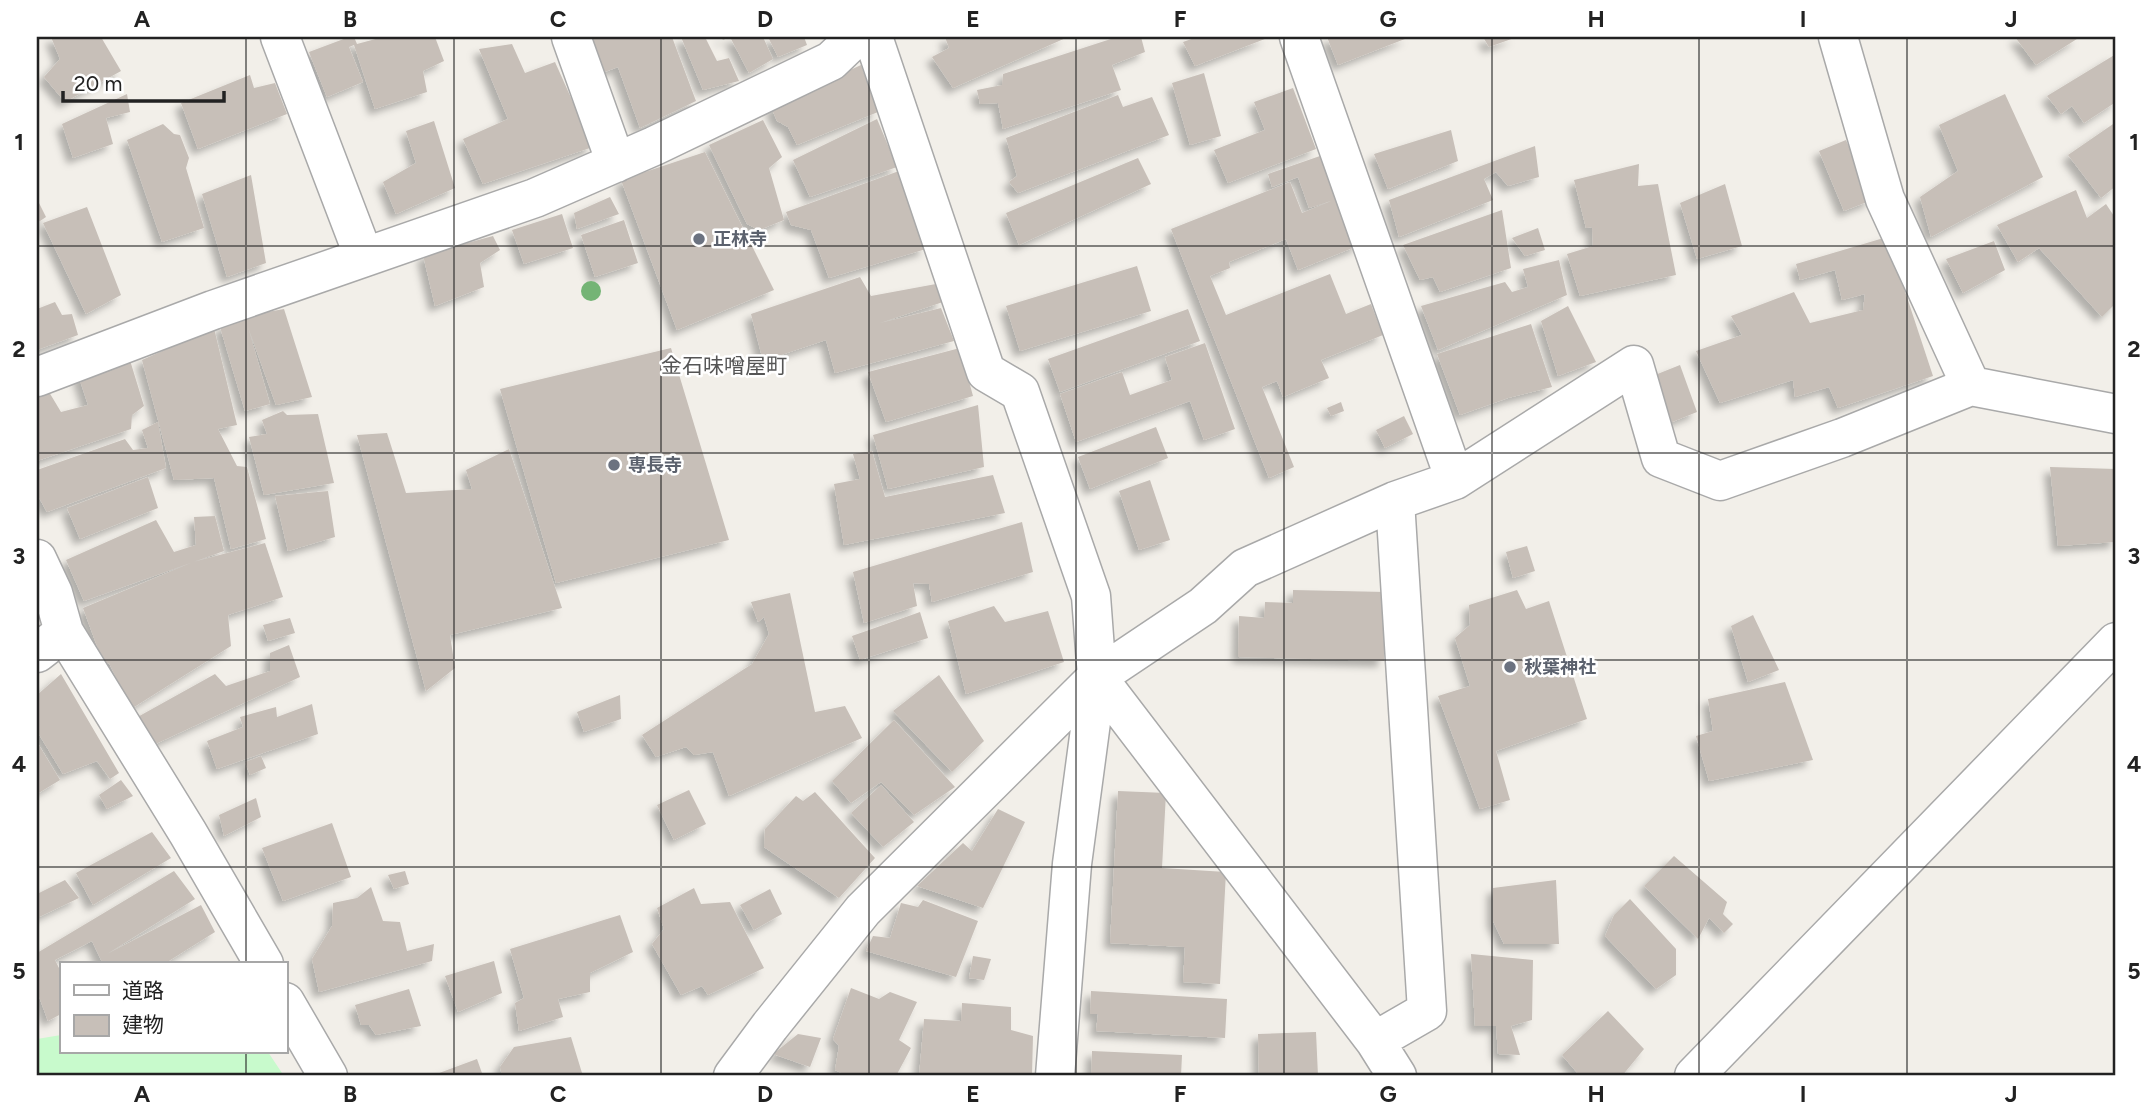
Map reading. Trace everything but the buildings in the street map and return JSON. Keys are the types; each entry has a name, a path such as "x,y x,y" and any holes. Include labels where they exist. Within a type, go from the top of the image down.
{"street":[{"path":"280,37 364,257"},
{"path":"570,37 616,163"},
{"path":"37,377 213,310 535,198 616,163 831,61 856,37"},
{"path":"873,37 986,372 1020,392 1091,596 1097,677 1072,864 1055,1076"},
{"path":"1299,37 1455,480"},
{"path":"1838,37 1885,199 1970,386"},
{"path":"733,1076 863,910 1097,677 1203,606 1245,568 1395,500 1455,480 1634,365 1661,458 1720,481 1842,438 1970,386 2116,414"},
{"path":"1375,1041 1427,1011 1395,500"},
{"path":"37,559 53,593 50,643 188,833 263,962"},
{"path":"1693,1076 2116,642"},
{"path":"1097,677 1375,1041 1397,1076"},
{"path":"287,1005 328,1076"}],"green space":[{"path":"60,1035 60,1054 269,1054 284,1076 37,1076 37,1039"}],"place":[{"name":"正林寺","path":"699,239"},
{"name":"専長寺","path":"614,465"},
{"name":"秋葉神社","path":"1510,667"}],"district":[{"name":"金石味噌屋町","path":"724,366"}]}
